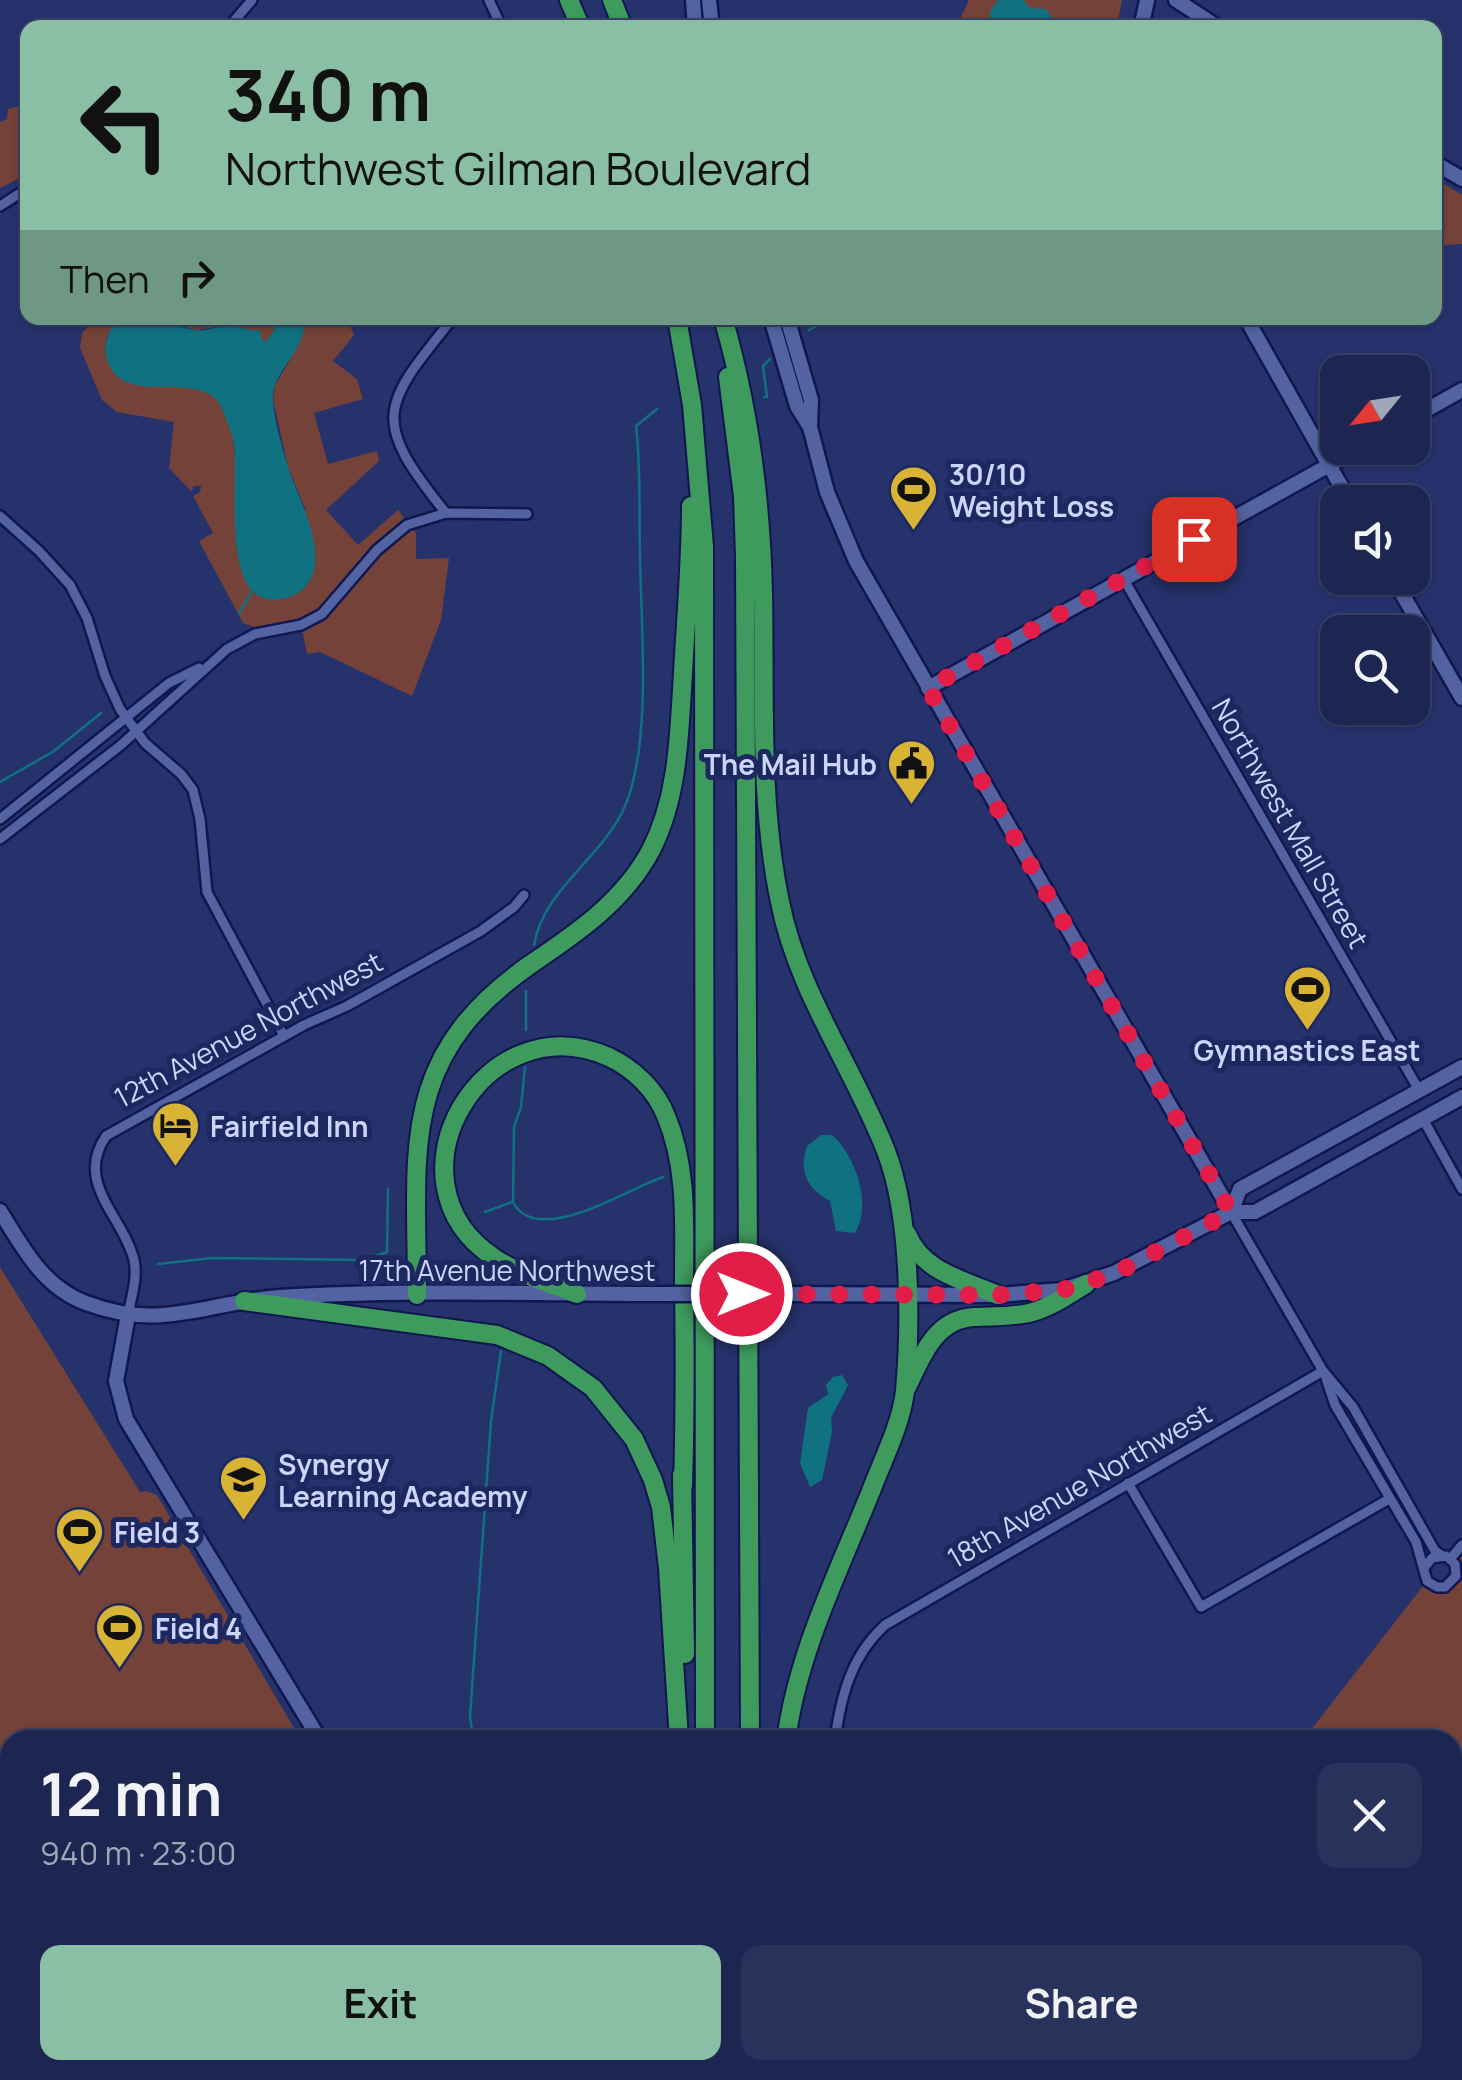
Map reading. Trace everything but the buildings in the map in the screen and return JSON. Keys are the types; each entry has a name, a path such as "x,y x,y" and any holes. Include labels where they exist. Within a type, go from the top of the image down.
{"highway":[{"path":"678,325 692,406 704,547 705,1730"},
{"path":"721,325 743,496 745,558 750,1730"},
{"path":"722,325 746,408 758,499 768,790 780,903 788,938 817,1012 886,1151 900,1198 906,1295 904,1392"},
{"path":"417,1295 418,1127 438,1062 470,1015 487,998 578,932 627,886 648,854 668,808 675,779 684,657 691,537 692,406"},
{"path":"576,1294 494,1258 465,1230 454,1211 444,1171 448,1136 463,1104 488,1072 539,1049 578,1048 597,1052 634,1072 666,1114 681,1160 682,1730"},
{"path":"904,1226 926,1264 998,1295"},
{"path":"788,1730 809,1640 892,1438 904,1392 930,1342 948,1324 964,1318 1030,1313 1086,1284"},
{"path":"244,1301 497,1335 548,1356 593,1388 634,1438 654,1480 661,1507 681,1730"}],"street":[{"path":"235,20 252,0"},
{"path":"1176,0 1207,20"},
{"path":"446,513 408,465 398,444 393,418 402,383 448,325"},
{"path":"773,325 796,406 810,428"},
{"path":"789,325 811,400 810,428 830,503 847,542 1323,1371 1353,1408 1435,1551 1446,1557 1456,1576 1445,1587 1431,1585 1425,1577 1412,1535 1335,1405 1323,1371"},
{"path":"1250,325 1320,451"},
{"path":"1430,408 1462,390"},
{"path":"928,688 1328,465 1340,485"},
{"path":"0,819 168,683 255,634 314,619 337,600 376,550 416,521 446,513 527,514"},
{"path":"0,516 39,551 76,595 92,629 108,686 126,718 193,790 199,809 207,892 284,1036"},
{"name":"Northwest Mall Street","path":"1124,578 1419,1090"},
{"path":"1403,595 1462,698"},
{"path":"0,839 136,732 206,665"},
{"name":"12th Avenue Northwest","path":"128,1316 136,1269 96,1182 94,1162 101,1143 112,1131 481,931 514,908 524,895"},
{"name":"17th Avenue Northwest","path":"1231,1212 1240,1189 1462,1067"},
{"name":"17th Avenue Northwest","path":"0,1211 49,1281 82,1302 128,1316 164,1317 283,1297 998,1295 1062,1290 1137,1263 1231,1212 1255,1212 1462,1098"},
{"path":"1423,1118 1462,1189"},
{"path":"128,1316 116,1381 126,1419 314,1730"},
{"name":"18th Avenue Northwest","path":"837,1730 845,1686 864,1647 896,1618 1323,1371"},
{"path":"1128,1483 1201,1608 1389,1499"},
{"path":"1424,1568 1432,1558 1446,1557 1462,1545"}],"shaded area":[{"path":"969,0 1122,0 1118,20 960,20"},
{"path":"998,0 1023,0 1030,8 1046,9 1053,20 991,20 990,11"},
{"path":"20,106 20,178 0,188 0,122 7,119 8,109"},
{"path":"1442,182 1462,195 1462,244 1444,245"},
{"path":"89,325 160,325 108,334 106,354 113,371 124,380 194,389 214,397 232,431 236,483 306,511 288,467 273,400 275,385 305,325 352,325 354,335 333,361 357,379 363,399 314,413 328,464 377,451 379,461 326,510 358,545 398,510 416,533 416,559 449,558 441,620 412,696 320,652 307,654 301,625 266,631 243,623 199,541 213,533 193,496 201,486 193,486 192,492 169,468 174,422 117,412 102,400 80,348 82,333"},
{"path":"120,325 170,325 197,330 229,326 260,330 266,342 276,327 306,325 273,392 279,434 311,529 315,562 312,577 303,589 282,599 268,599 253,592 238,556 234,445 218,402 195,389 127,382 109,365 106,347 111,329"},
{"path":"179,325 231,325 195,330"},
{"path":"231,325 280,325 266,342"},
{"path":"821,1135 832,1135 840,1144 859,1181 862,1209 855,1233 836,1231 830,1201 807,1179 807,1146"},
{"path":"0,1267 140,1492 157,1495 295,1730 0,1730"},
{"path":"842,1375 848,1385 831,1418 832,1432 822,1480 810,1487 800,1463 808,1408 828,1394 826,1385 833,1377"},
{"path":"1462,1545 1462,1730 1311,1730 1427,1581 1431,1585 1453,1582 1450,1559"}],"waterway":[{"path":"809,330 818,325"},
{"path":"764,397 763,366 770,359"},
{"path":"534,945 549,907 615,825 633,780 643,684 636,426 657,409"},
{"path":"239,613 253,590"},
{"path":"0,782 54,751 101,713"},
{"path":"526,991 526,1030"},
{"path":"525,1067 521,1107 514,1127 513,1202 525,1215 542,1219 585,1211 663,1177"},
{"path":"158,1264 212,1258 363,1260 387,1252 388,1189"},
{"path":"485,1212 512,1202"},
{"path":"472,1730 491,1421 501,1351"}],"place":[{"name":"30/10 Weight Loss","path":"914,532"},
{"name":"The Mail Hub","path":"912,806"},
{"name":"Gymnastics East","path":"1307,1032"},
{"name":"Fairfield Inn","path":"175,1168"},
{"name":"Synergy Learning Academy","path":"243,1522"},
{"name":"Field 3","path":"79,1574"},
{"name":"Field 4","path":"120,1670"}],"route":[{"path":"742,1294 998,1295 1062,1290 1114,1274 1231,1212 928,688 1194,539"}]}
